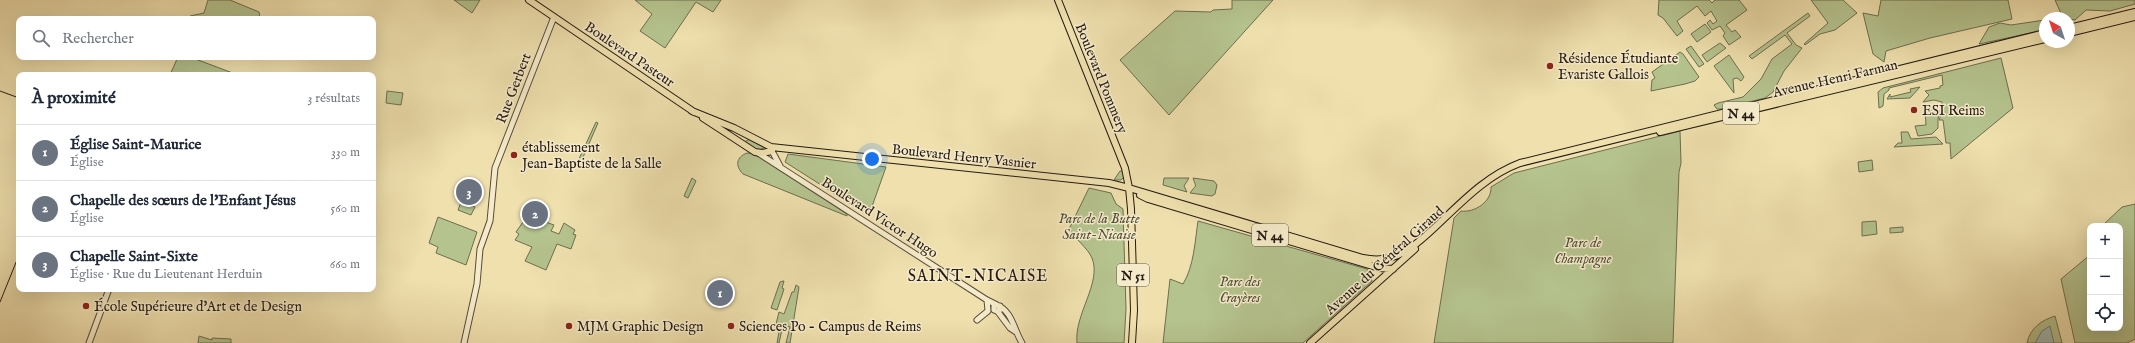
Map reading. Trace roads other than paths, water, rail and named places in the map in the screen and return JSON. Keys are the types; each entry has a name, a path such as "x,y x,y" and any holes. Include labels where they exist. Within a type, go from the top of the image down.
{"main road":[{"name":"Boulevard Pasteur","path":"529,0 742,144"},
{"name":"Boulevard Pommery","path":"1058,0 1124,166 1130,188"},
{"path":"2075,27 2135,12"},
{"path":"2075,32 2135,17"},
{"name":"Avenue Henri Farman","path":"1487,180 1507,168 1530,160 2039,35"},
{"name":"Avenue Henri Farman","path":"1475,195 1500,176 1537,162 2039,40"},
{"name":"Boulevard Pasteur","path":"692,110 734,128"},
{"name":"Boulevard Henry Vasnier","path":"734,128 771,149 1102,182 1130,188 1363,258 1389,258"},
{"name":"Boulevard Victor Hugo","path":"742,144 755,152"},
{"name":"Boulevard Henry Vasnier","path":"755,152 762,153 771,149"},
{"name":"Avenue du Général Giraud","path":"1389,258 1410,249 1487,180"},
{"name":"Boulevard Henry Vasnier","path":"1130,188 1147,199 1379,268 1393,269"},
{"name":"N 51","path":"1130,188 1134,310 1132,343"},
{"name":"Avenue du Général Giraud","path":"1310,343 1475,195"}],"street":[{"name":"Rue Gerbert","path":"464,343 478,280 480,248 490,221 495,168 554,17"},
{"name":"Boulevard Victor Hugo","path":"771,149 781,167"},
{"name":"Boulevard Victor Hugo","path":"755,152 781,167 987,300"},
{"path":"89,343 108,292"},
{"path":"987,300 1010,317 1022,343"},
{"path":"977,320 988,311 987,300"}],"water":[{"path":"2050,326 2054,343 2035,343 2042,331"}],"tram line":[{"path":"0,91 16,97"},
{"path":"0,302 16,262"}],"place":[{"name":"Résidence Étudiante Evariste Gallois","path":"1550,66"},
{"name":"ESI Reims","path":"1914,110"},
{"name":"établissement Jean-Baptiste de la Salle","path":"514,155"},
{"name":"Chapelle Saint-Sixte","path":"469,192"},
{"name":"Chapelle des sœurs de l'Enfant Jésus","path":"535,214"},
{"name":"Église Saint-Maurice","path":"720,293"},
{"name":"École Supérieure d'Art et de Design","path":"86,306"},
{"name":"MJM Graphic Design","path":"569,326"},
{"name":"Sciences Po - Campus de Reims","path":"731,326"}],"district":[{"name":"SAINT-NICAISE","path":"978,275"}],"park label":[{"name":"Parc de la Butte Saint-Nicaise","path":"1099,226"},
{"name":"Parc de Champagne","path":"1583,250"},
{"name":"Parc des Crayères","path":"1240,290"}]}
